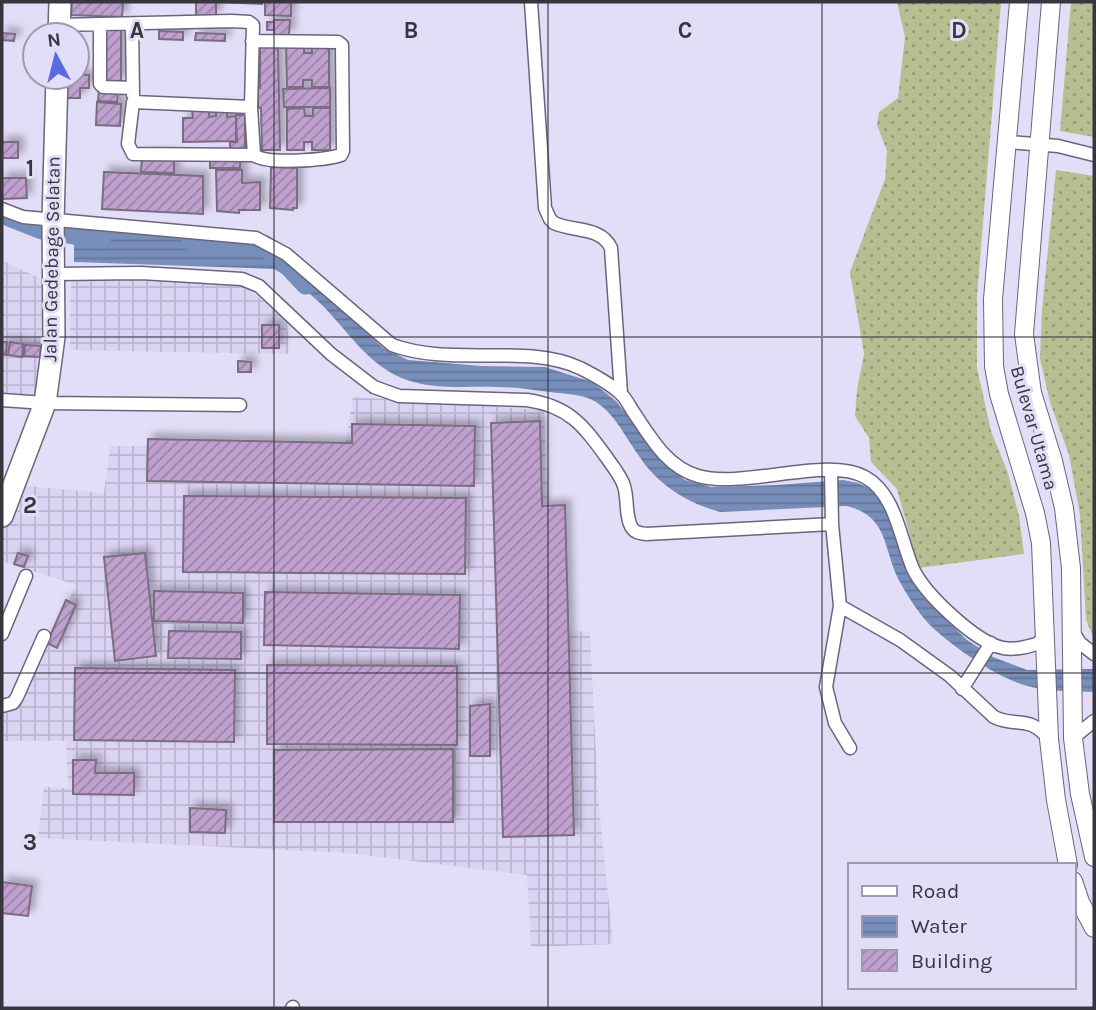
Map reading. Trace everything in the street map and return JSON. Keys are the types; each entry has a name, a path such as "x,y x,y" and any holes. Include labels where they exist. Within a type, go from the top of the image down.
{"main road":[{"path":"59,21 60,2"},
{"name":"Bulevar Utama","path":"1019,2 993,299 994,366 1002,405 1023,469 1041,543 1049,739 1068,863"},
{"name":"Bulevar Utama","path":"1051,2 1043,146 1024,334 1032,393 1054,461 1064,508 1071,568 1073,738 1080,794 1094,857"},
{"name":"Jalan Gedebage Selatan","path":"2,516 45,403 54,337 53,222 57,91"},
{"path":"1023,469 1054,461"},
{"path":"1075,884 1087,899 1094,928"}],"street":[{"path":"531,2 545,208 554,223 607,238 611,248 621,393"},
{"path":"91,26 232,21 249,22 253,25 251,107 254,155"},
{"path":"132,24 133,102 128,144 134,154 254,155 261,160 274,161 341,155 343,50 338,43 252,41"},
{"path":"100,25 100,86 133,88"},
{"path":"133,102 251,107"},
{"path":"1008,142 1094,155"},
{"path":"2,209 23,218 53,222 256,238 286,254 392,345 412,352 436,355 537,358 579,368 621,393 660,451 680,470 699,477 720,480 863,476 878,486 892,512 914,570 926,589 989,647 1026,648 1039,643 1045,631"},
{"path":"54,268 242,279 259,286 331,354 384,392 399,397 527,400 548,403 575,419 618,474 625,489 631,526 637,532 646,534 832,524"},
{"path":"2,400 240,405"},
{"path":"831,475 832,524 846,610 826,687 835,723 850,748"},
{"path":"2,634 26,576"},
{"path":"846,610 900,640 950,676 994,717 1002,721 1028,722 1049,739"},
{"path":"1071,629 1080,643 1094,654"},
{"path":"2,706 13,704 44,635"},
{"path":"962,689 989,647"},
{"path":"1073,738 1094,721"}],"shaded area":[{"path":"2,260 43,280 44,367 34,405 2,401"},
{"path":"71,274 234,282 252,292 287,320 289,354 70,350"},
{"path":"353,397 544,410 548,509 566,510 566,631 590,632 598,797 613,944 531,947 527,875 349,853 38,838 44,787 68,788 66,741 2,741 2,709 17,708 76,585 2,561 2,524 15,485 104,493 110,446 345,446"}],"green space":[{"path":"897,2 1001,2 977,297 977,368 991,431 1008,473 1019,516 1024,554 919,568 897,489 871,462 869,438 855,416 864,354 850,272 885,179 887,151 877,125 879,112 898,98 905,37"},
{"path":"1071,2 1094,2 1094,137 1060,131"},
{"path":"1056,170 1094,176 1094,639 1086,620 1080,515 1069,455 1050,402 1040,359 1042,309"}],"water":[{"path":"74,230 204,238 265,252 300,271 382,347 408,360 482,366 545,367 592,382 616,401 669,468 685,480 711,487 843,480 858,483 873,490 886,510 909,574 924,598 967,640 993,657 1027,670 1094,669 1094,692 1050,690 1024,685 989,669 953,644 929,624 916,607 895,572 878,527 861,511 846,506 720,512 708,508 674,492 655,476 615,420 591,399 517,388 441,386 407,380 394,375 372,359 313,296 274,269 74,262"}],"building":[{"path":"72,2 123,2 122,17 71,15"},
{"path":"196,2 216,2 216,16 196,15"},
{"path":"216,2 262,2 262,4"},
{"path":"265,2 291,2 291,16 265,15"},
{"path":"274,20 290,20 289,35 274,35"},
{"path":"267,22 274,22 274,30 267,30"},
{"path":"103,28 121,28 121,82 103,82"},
{"path":"159,31 183,32 183,40 159,39"},
{"path":"2,33 15,34 14,41 2,40"},
{"path":"196,33 225,34 225,41 195,40"},
{"path":"312,45 329,45 329,87 312,87 312,80 303,80 303,87 287,87 286,46 304,46 304,53 312,53"},
{"path":"260,46 278,46 280,150 262,150 261,108 258,108"},
{"path":"330,88 330,107 284,107 283,89"},
{"path":"99,90 118,91 117,102 98,101"},
{"path":"63,91 80,91 80,98 62,98"},
{"path":"97,102 121,104 120,126 96,125"},
{"path":"304,108 305,116 313,116 313,108 330,108 330,150 312,150 312,142 304,142 304,150 287,150 287,109"},
{"path":"216,109 227,109 227,117 236,116 236,141 183,142 183,118 193,118 192,110 209,110 209,117 216,116"},
{"path":"236,115 245,115 245,149 230,149 230,142 237,142"},
{"path":"2,142 18,142 18,158 2,158"},
{"path":"142,156 174,156 174,173 141,172"},
{"path":"210,157 240,157 240,168 210,168"},
{"path":"271,167 297,168 297,208 270,208"},
{"path":"216,170 242,170 242,183 260,182 260,210 239,210 239,213 217,211"},
{"path":"104,172 203,176 203,214 102,209"},
{"path":"2,178 26,178 27,198 2,199"},
{"path":"262,325 279,325 279,348 262,348"},
{"path":"2,342 7,342 6,355 2,354"},
{"path":"10,342 23,344 22,357 8,355"},
{"path":"25,345 41,346 40,357 24,356"},
{"path":"238,361 251,362 251,372 238,372"},
{"path":"540,421 542,506 565,505 574,835 503,837 491,423"},
{"path":"352,424 475,426 474,486 147,481 148,439 352,443"},
{"path":"184,496 466,498 465,574 183,572"},
{"path":"18,553 28,556 24,567 14,564"},
{"path":"145,553 156,656 115,661 104,557"},
{"path":"154,591 243,593 243,623 154,621"},
{"path":"265,592 460,595 459,649 264,645"},
{"path":"66,600 76,605 57,648 47,643"},
{"path":"169,631 241,632 241,659 168,658"},
{"path":"267,665 457,666 457,745 267,744"},
{"path":"75,668 235,670 234,742 74,740"},
{"path":"490,704 490,756 470,756 470,706"},
{"path":"453,749 453,822 274,822 274,750"},
{"path":"73,760 96,760 95,773 134,773 134,795 73,794"},
{"path":"190,808 226,810 225,833 190,832"},
{"path":"2,882 32,886 28,916 2,913"}],"waterway":[{"path":"4,214 42,229 101,238"},
{"path":"192,241 263,245 279,255 306,284"}]}
